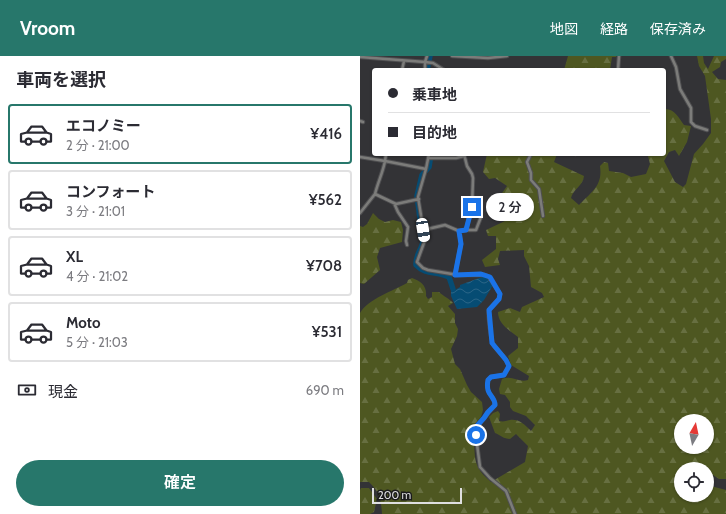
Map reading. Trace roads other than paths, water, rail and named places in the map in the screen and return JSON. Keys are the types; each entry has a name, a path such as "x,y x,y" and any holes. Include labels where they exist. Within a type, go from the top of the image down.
{"street":[{"path":"425,68 427,56"},
{"path":"452,56 488,58 507,56"},
{"path":"618,68 619,56"},
{"path":"671,56 676,67 680,89 691,108 691,122 695,126 707,130"},
{"path":"360,57 433,63 441,68"},
{"path":"402,68 404,60"},
{"path":"360,213 375,194 377,184 383,171 386,156"},
{"path":"462,156 456,158 428,156 419,199 425,240 417,262 422,268 455,275 485,275 493,281 500,294 499,299 489,310 492,341 509,366 504,375 491,377 488,380 488,391 494,400 495,405 475,428 480,467 490,478 506,491 515,514"},
{"path":"465,156 467,166 473,178 472,207 466,230"},
{"path":"529,156 527,162 531,173 531,180 538,186 543,216"},
{"path":"360,157 426,169"},
{"path":"375,194 396,204 419,199"},
{"path":"394,203 408,227 406,241 407,246"},
{"path":"423,230 446,225 459,231 476,230 481,217"},
{"path":"455,275 461,244 459,231"}],"water":[{"path":"482,277 490,279 493,285 484,300 477,307 457,309 451,296 451,289 454,288 455,290 460,287 460,285"}],"waterway":[{"path":"427,68 430,56"},
{"path":"431,156 429,167 422,175 417,196 423,241 416,265 427,272 449,277 453,289"}]}
